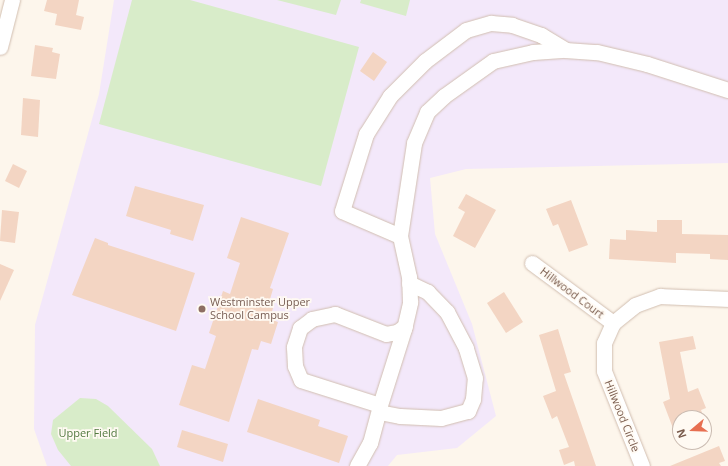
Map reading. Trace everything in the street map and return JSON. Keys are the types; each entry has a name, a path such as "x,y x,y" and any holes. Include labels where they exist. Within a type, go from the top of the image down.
{"street":[{"path":"0,47 12,0"},
{"path":"400,236 342,211 366,134 390,96 425,61 466,30 491,23 512,25 541,35 566,50"},
{"path":"357,466 370,443 405,326 410,302 409,283 400,236 414,143 427,112 444,96 493,61 532,52 566,50 597,52 647,64 728,90"},
{"name":"Hillwood Court","path":"532,263 613,323"},
{"path":"405,326 397,332 386,334 335,314 312,319 300,328 294,347 295,366 301,380 400,416 440,418 468,411 473,399 474,378 466,348 447,312 428,292 409,283"},
{"name":"Hillwood Circle","path":"642,466 604,371 604,342 613,323 635,305 660,296 728,299"}],"shaded area":[{"path":"114,0 728,0 728,163 466,169 430,178 435,234 472,324 496,416 457,448 397,455 388,466 47,466 34,429 35,325 99,94"}],"green space":[{"path":"132,0 190,0 359,47 321,186 99,124"},
{"path":"277,0 341,0 336,15"},
{"path":"361,0 410,0 406,16 360,3"},
{"name":"Upper Field","path":"80,398 96,399 108,406 152,449 160,466 71,466 58,450 51,434 53,420"}],"building":[{"path":"47,0 79,0 76,15 84,17 81,30 55,25 57,14 44,11"},
{"path":"35,45 53,48 52,52 60,54 56,79 31,76"},
{"path":"373,52 387,62 374,81 360,71"},
{"path":"23,98 40,100 38,137 21,135"},
{"path":"13,164 27,171 19,188 5,181"},
{"path":"135,186 204,205 193,241 170,234 171,230 126,216"},
{"path":"466,194 496,210 475,248 453,236 465,212 458,208"},
{"path":"571,200 588,245 569,252 558,224 553,226 546,209"},
{"path":"2,210 19,212 15,243 0,241"},
{"path":"241,217 289,233 270,288 273,289 268,306 273,308 270,319 278,322 271,344 261,341 258,350 252,349 229,422 179,405 192,365 205,369 216,336 209,333 223,291 230,294 240,263 227,258"},
{"path":"657,220 682,220 682,234 728,235 728,260 710,259 710,254 676,253 676,263 609,259 610,239 626,240 626,230 657,232"},
{"path":"95,238 108,243 108,245 195,273 176,331 72,295"},
{"path":"0,264 14,270 0,301"},
{"path":"504,292 523,322 506,333 487,303"},
{"path":"558,329 571,372 564,374 596,466 575,466 574,461 564,465 559,450 569,447 557,416 552,419 543,396 556,391 539,335"},
{"path":"693,336 696,349 680,352 688,392 698,388 706,408 701,410 672,410 672,426 663,402 670,399 659,342"},
{"path":"258,399 320,420 318,426 348,436 339,463 247,432"},
{"path":"182,430 228,444 223,462 177,447"},
{"path":"719,446 725,461 719,463 721,466 670,466 712,450"}],"place":[{"name":"Westminster Upper School Campus","path":"202,309"}]}
